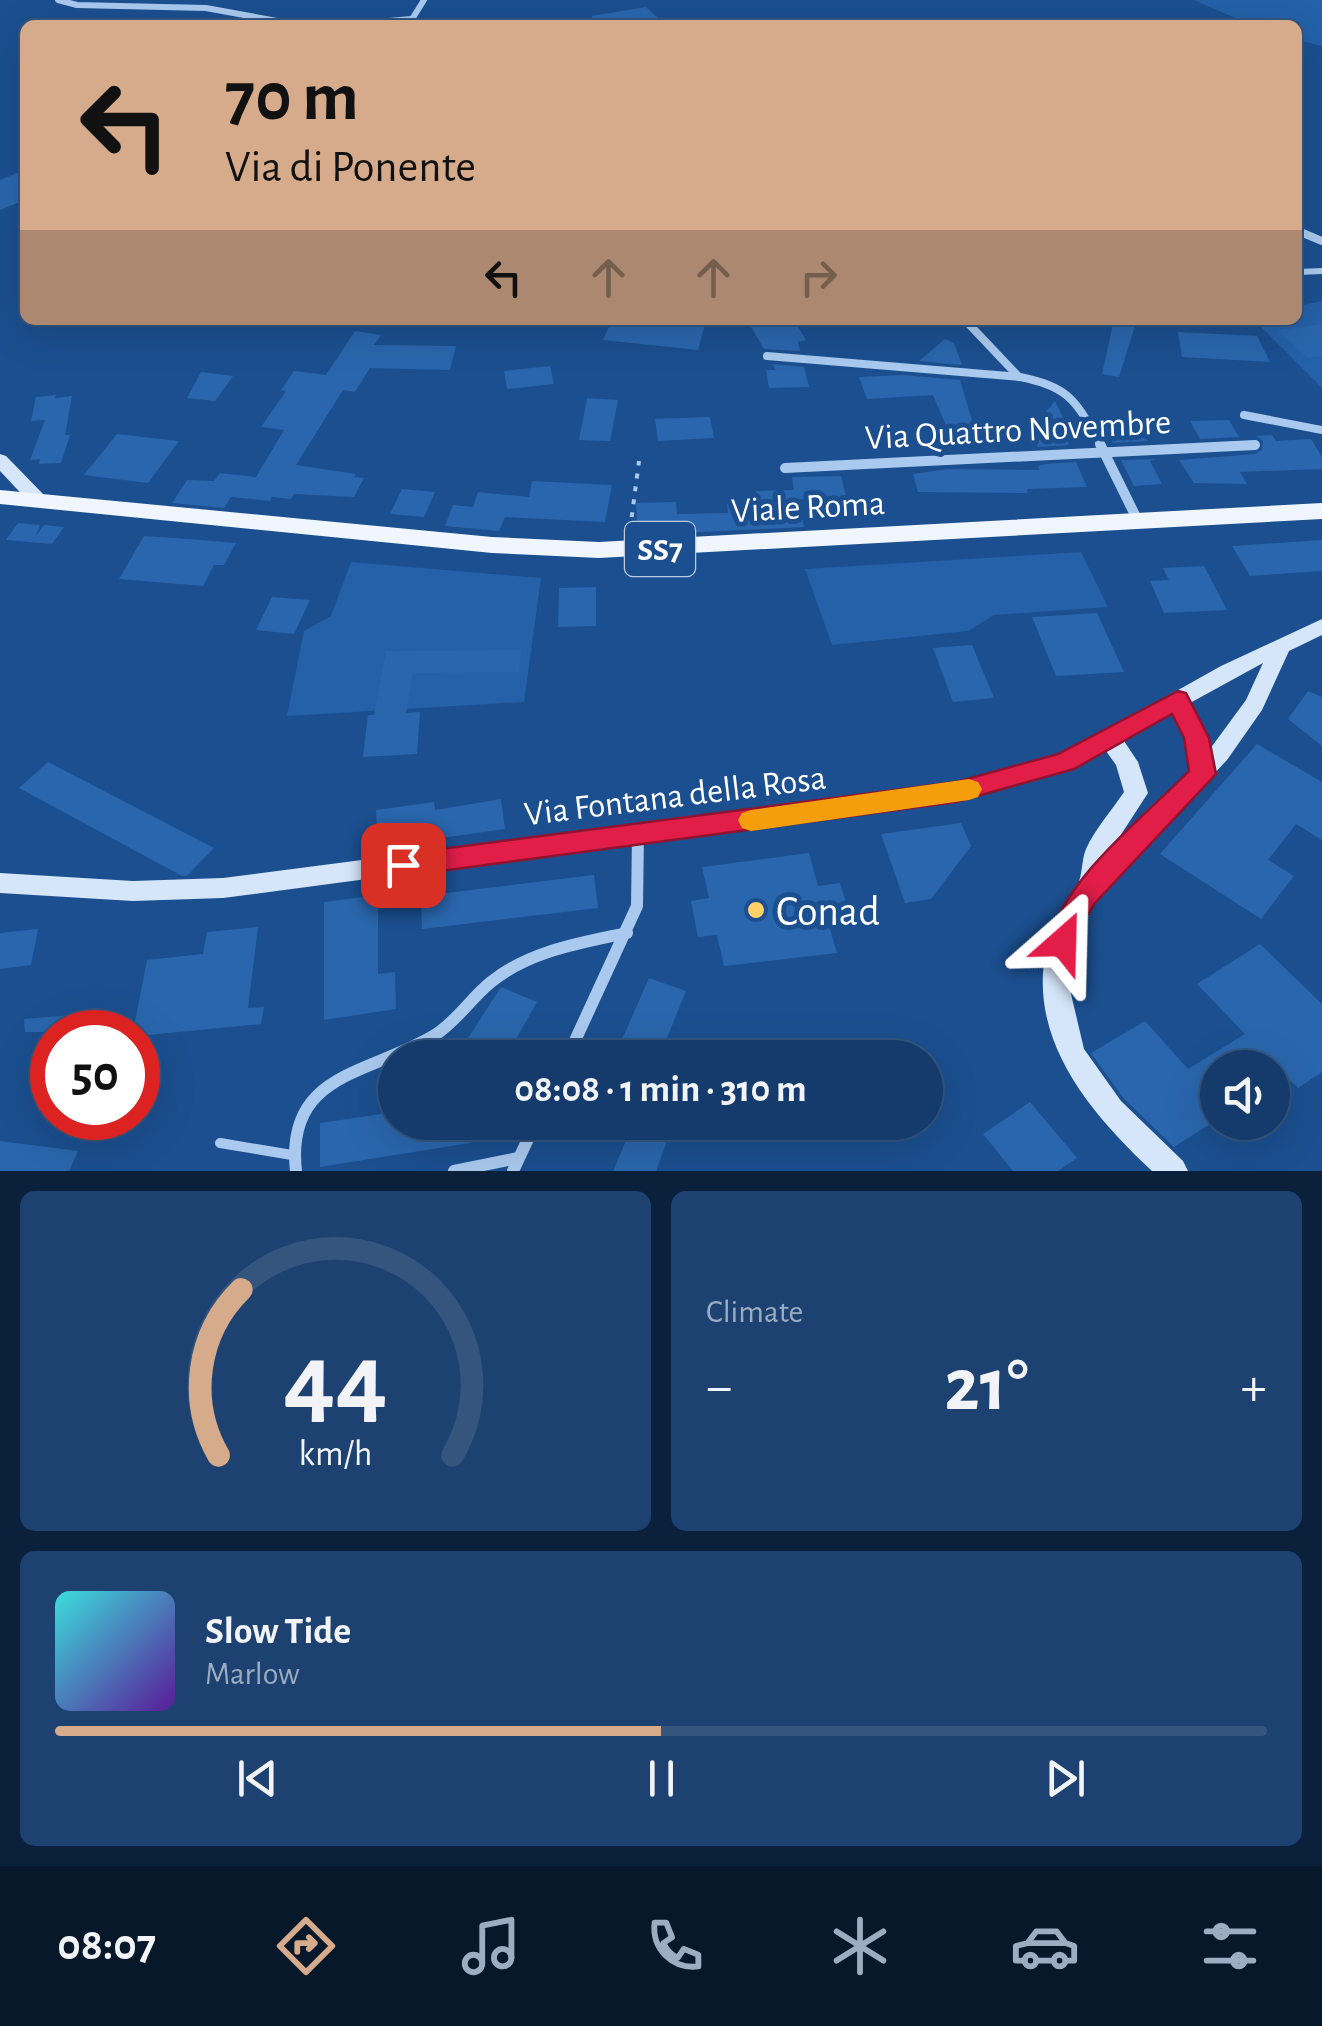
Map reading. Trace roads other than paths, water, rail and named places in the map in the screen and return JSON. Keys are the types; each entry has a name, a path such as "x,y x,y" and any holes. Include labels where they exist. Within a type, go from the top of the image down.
{"main road":[{"path":"0,460 38,500"},
{"name":"Viale Roma","path":"0,498 504,546 627,549 1322,511"},
{"name":"Via Fontana della Rosa","path":"0,883 150,892 223,888 956,792 1036,772 1110,740 1178,700 1322,626"},
{"path":"1173,1171 1101,1099 1067,1047 1059,996 1060,952 1069,919 1091,888 1203,774 1262,697 1281,645"},
{"path":"1178,700 1197,738 1203,774"},
{"path":"1091,888 1096,853 1136,793 1128,762 1110,740"}],"street":[{"path":"58,0 73,4 212,8 273,20"},
{"path":"970,325 1020,378"},
{"path":"766,356 1046,382 1068,392 1105,452 1139,524"},
{"path":"1244,414 1322,430"},
{"name":"Via Quattro Novembre","path":"784,468 1255,445"},
{"path":"576,1040 627,933 639,892 638,834"},
{"path":"296,1171 292,1155 304,1109 325,1086 439,1032 484,988 514,967 572,946 627,933"},
{"path":"454,1171 516,1165 528,1140"}],"lane":[{"path":"220,1143 292,1155"}],"place":[{"name":"Conad","path":"756,910"}]}
